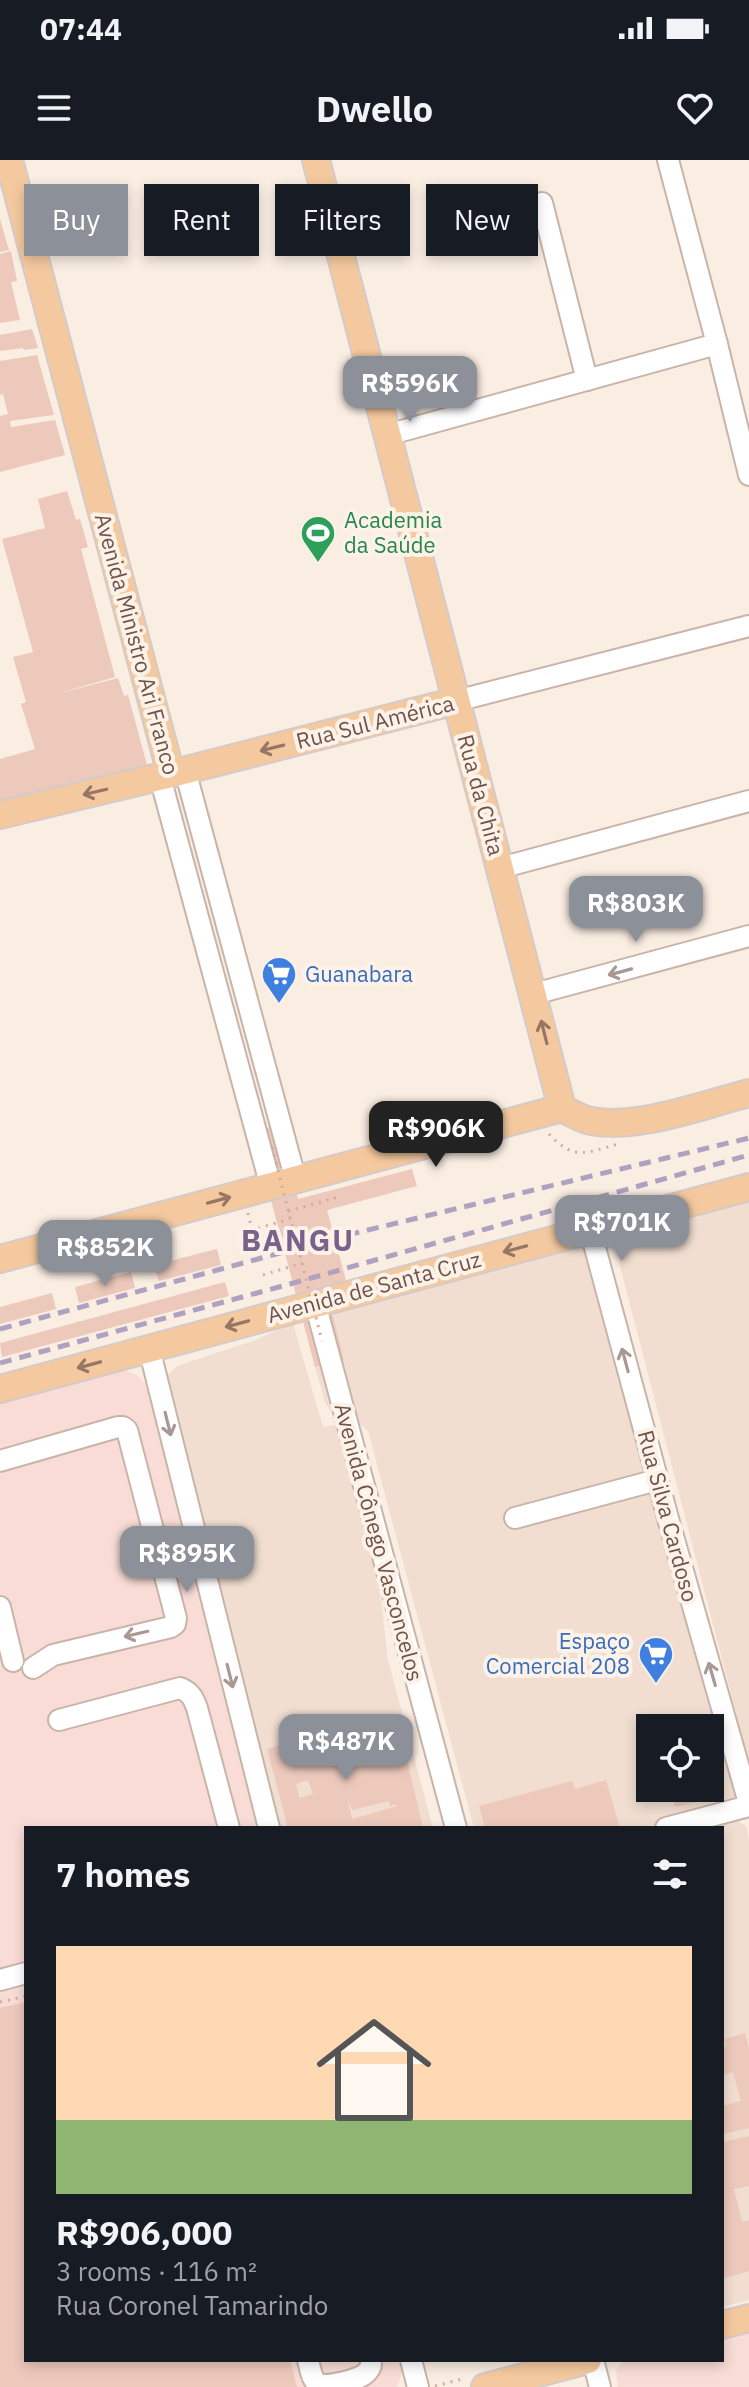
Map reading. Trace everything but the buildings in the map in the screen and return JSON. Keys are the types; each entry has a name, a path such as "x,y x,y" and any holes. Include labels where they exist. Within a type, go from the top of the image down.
{"main road":[{"name":"Avenida Ministro Ari Franco","path":"9,160 172,774"},
{"name":"Rua da Chita","path":"316,160 562,1108"},
{"name":"Rua Sul América","path":"0,815 456,701"},
{"path":"0,1259 562,1108 588,1121 642,1121 749,1093"},
{"name":"Avenida de Santa Cruz","path":"0,1389 749,1187"},
{"path":"724,2324 749,2318"},
{"path":"485,2387 578,2362"}],"street":[{"path":"668,160 749,475"},
{"path":"542,203 587,380"},
{"path":"387,435 717,344"},
{"name":"Rua Sul América","path":"456,701 749,626"},
{"name":"Avenida Ministro Ari Franco","path":"172,774 269,1138"},
{"path":"172,774 284,1184"},
{"path":"500,868 749,801"},
{"path":"534,994 748,938"},
{"name":"Rua Silva Cardoso","path":"590,1229 749,1804"},
{"name":"Avenida Cônego Vasconcelos","path":"315,1303 455,1826"},
{"path":"149,1348 268,1826"},
{"path":"0,1461 118,1427 127,1430 176,1618 171,1627 53,1655 33,1668"},
{"path":"515,1518 657,1480"},
{"path":"0,1607 13,1661"},
{"path":"59,1720 180,1688 187,1691 197,1708 228,1826"},
{"path":"673,1826 749,1804"},
{"path":"0,1980 24,1974"},
{"path":"309,2362 315,2380 319,2385 327,2386 362,2377 369,2371 371,2362"},
{"path":"412,2362 418,2387"},
{"path":"583,2362 600,2387"}],"path":[{"path":"269,1138 322,1341"},
{"path":"288,1211 335,1198 332,1190"},
{"path":"252,1230 290,1219"},
{"path":"254,1245 294,1234"},
{"path":"263,1275 302,1263"},
{"path":"0,2002 24,1996"}],"shaded area":[{"path":"749,1196 749,1763 614,1243 620,1234"},
{"path":"577,1243 591,1246 717,1714 636,1714 636,1802 724,1802 724,1741 737,1789 728,1805 649,1826 473,1826 368,1431 353,1419 330,1410 325,1403 304,1326 309,1317"},
{"path":"293,1323 323,1427 342,1424 363,1445 388,1660 432,1826 277,1826 165,1378 177,1366 253,1341"},
{"path":"124,1370 137,1375 144,1382 260,1826 24,1826 24,2362 402,2362 397,2387 0,2387 0,1404"},
{"path":"734,1819 746,1826 749,1840 749,2300 724,2306 724,1826 703,1826"},
{"path":"749,2329 749,2387 618,2387 616,2370 624,2362 724,2362 724,2335"}],"railway":[{"path":"0,1329 339,1237 749,1138"},
{"path":"0,1363 749,1155"}],"place":[{"name":"Academia da Saúde","path":"318,564"},
{"name":"Guanabara","path":"279,1005"},
{"name":"Espaço Comercial 208","path":"656,1685"}],"district":[{"name":"BANGU","path":"298,1241"}]}
